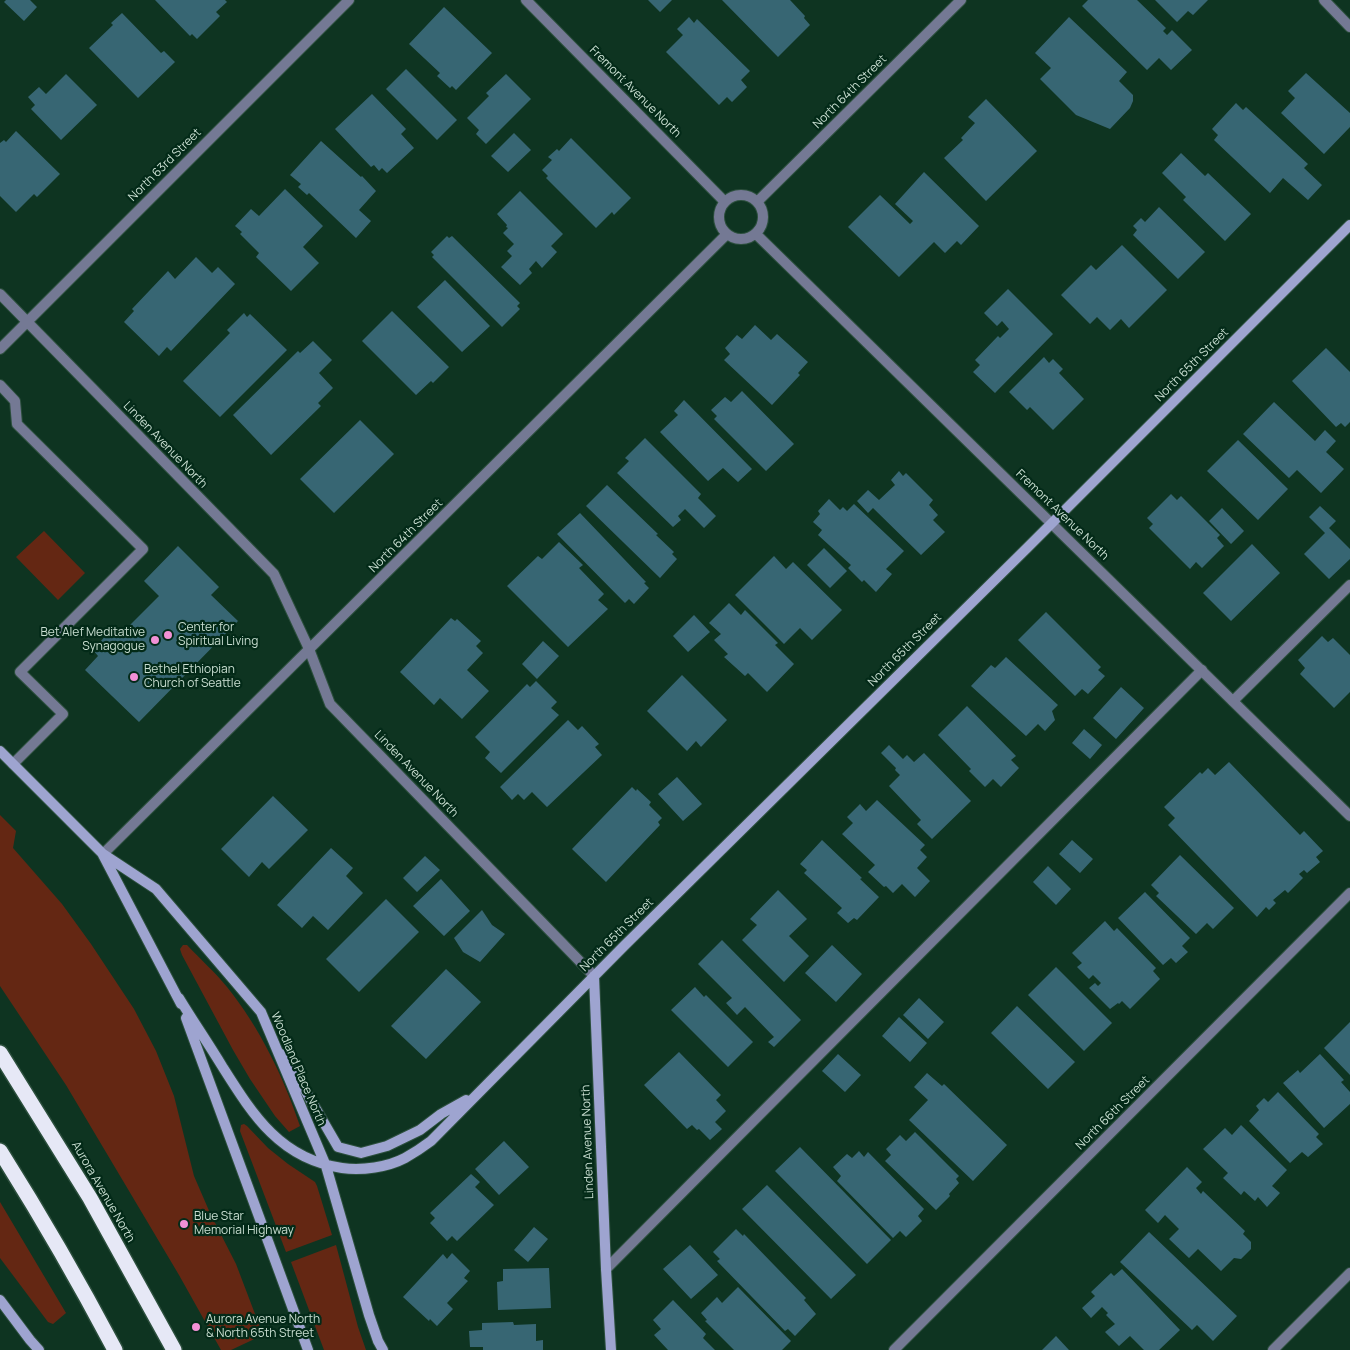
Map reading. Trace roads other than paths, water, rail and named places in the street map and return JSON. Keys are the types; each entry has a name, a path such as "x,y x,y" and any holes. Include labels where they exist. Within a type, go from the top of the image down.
{"highway":[{"name":"Aurora Avenue North","path":"0,1053 90,1198 174,1350"},
{"path":"0,1151 33,1204 115,1350"}],"main road":[{"name":"North 65th Street","path":"179,998 247,1106 268,1130 286,1146 309,1160 326,1166 354,1170 374,1168 405,1158 431,1141 594,976 1350,225"},
{"name":"Woodland Place North","path":"0,751 103,854 156,889 261,1012 326,1166 369,1316 378,1341 384,1350"},
{"name":"Woodland Place North","path":"103,854 179,998 308,1350"},
{"name":"Linden Avenue North","path":"594,976 606,1269 612,1350"},
{"path":"261,1012 338,1147 361,1153 387,1146 420,1130 442,1114 478,1094"},
{"path":"0,1300 39,1350"}],"street":[{"name":"North 63rd Street","path":"0,348 348,0"},
{"name":"Fremont Avenue North","path":"526,0 726,202"},
{"name":"North 64th Street","path":"757,202 961,0"},
{"path":"1324,0 1350,26"},
{"path":"741,195 748,196 757,202 763,211 763,218 762,225 756,234 745,240 730,237 720,226 719,219 720,212 727,200 741,195"},
{"name":"North 64th Street","path":"103,854 727,234"},
{"name":"Fremont Avenue North","path":"756,234 1350,816"},
{"name":"Linden Avenue North","path":"0,294 274,574 309,650 330,704 594,976"},
{"path":"0,386 15,401 17,424 143,550 20,672 63,714 13,764"},
{"path":"1234,701 1350,585"},
{"path":"606,1269 1202,670"},
{"name":"North 66th Street","path":"894,1350 1350,893"},
{"path":"1273,1350 1350,1273"}],"place":[{"name":"Center for Spiritual Living","path":"168,635"},
{"name":"Bet Alef Meditative Synagogue","path":"155,640"},
{"name":"Bethel Ethiopian Church of Seattle","path":"134,677"},
{"name":"Blue Star Memorial Highway","path":"184,1224"},
{"name":"Aurora Avenue North & North 65th Street","path":"196,1327"}]}
